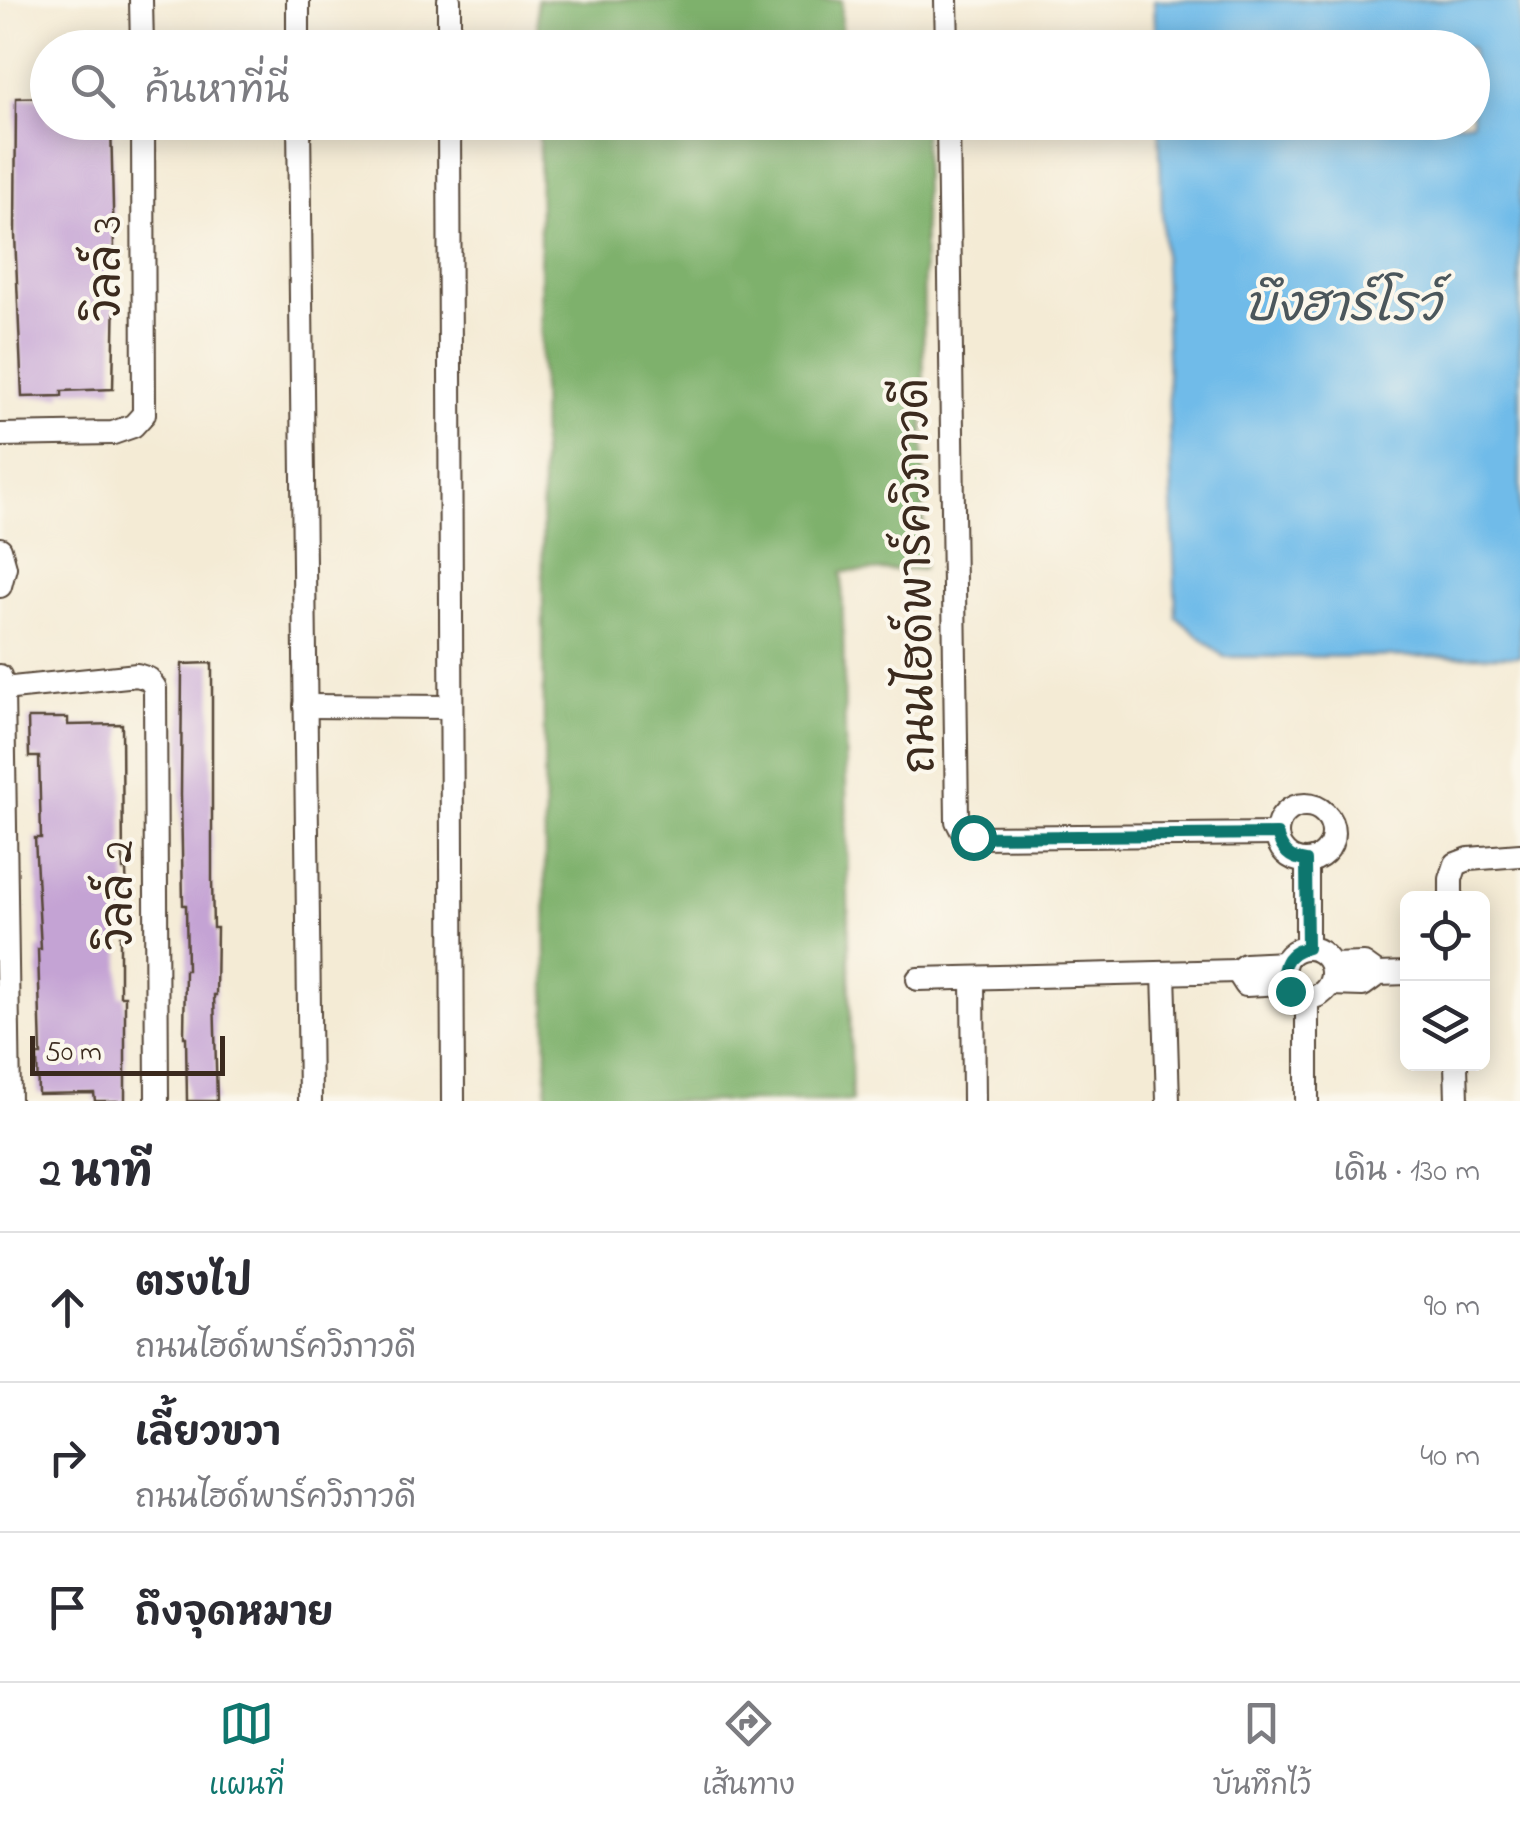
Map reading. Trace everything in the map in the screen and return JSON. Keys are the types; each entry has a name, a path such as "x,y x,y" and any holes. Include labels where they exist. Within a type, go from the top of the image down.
{"street":[{"path":"141,0 142,30"},
{"path":"298,0 298,30"},
{"path":"449,0 449,30"},
{"path":"946,0 947,30"},
{"name":"วิลล์ 3","path":"0,435 113,433 133,426 144,414 143,140"},
{"path":"299,140 310,1101"},
{"path":"450,140 453,1101"},
{"name":"ถนนไฮด์พาร์ควิภาวดี","path":"948,140 957,821 962,831 973,837 1277,834"},
{"path":"0,549 5,567 0,586"},
{"name":"วิลล์ 2","path":"2,683 138,675 149,678 155,688 157,1101"},
{"path":"2,683 9,1101"},
{"path":"306,706 452,706"},
{"path":"1304,805 1324,813 1333,832 1326,852 1306,861 1286,854 1277,834 1284,814 1304,805"},
{"path":"1451,891 1456,864 1469,859 1520,856"},
{"path":"1306,861 1307,948"},
{"path":"918,979 1237,971 1246,984 1284,973 1298,950 1307,948 1325,956 1330,974 1324,992 1307,998 1298,996 1284,973"},
{"path":"1330,974 1364,964 1378,974 1400,973"},
{"path":"1164,973 1168,1101"},
{"path":"973,978 974,1101"},
{"path":"1307,998 1308,1101"},
{"path":"1456,1071 1457,1101"}],"green space":[{"path":"537,0 842,0 841,30 538,30"},
{"path":"539,140 924,140 923,569 842,572 852,1101 547,1101"}],"water":[{"name":"บึงฮาร์โรว์","path":"1154,0 1520,0 1520,656 1224,657 1176,617 1160,140 1490,140 1490,30 1155,30"}],"building":[{"path":"16,98 30,98 30,140 111,140 113,389 22,397 15,235"},
{"path":"212,663 217,1101 187,1101 182,664"},
{"path":"28,718 68,718 68,725 122,724 123,870 127,895 125,936 120,936 120,996 125,996 125,1101 95,1101 94,1093 38,1094 41,949 35,838 41,838 39,757 29,757"}],"route":[{"path":"973,837 1277,834 1286,854 1306,861 1307,948 1290,955 1285,962 1282,973 1290,991"}]}
